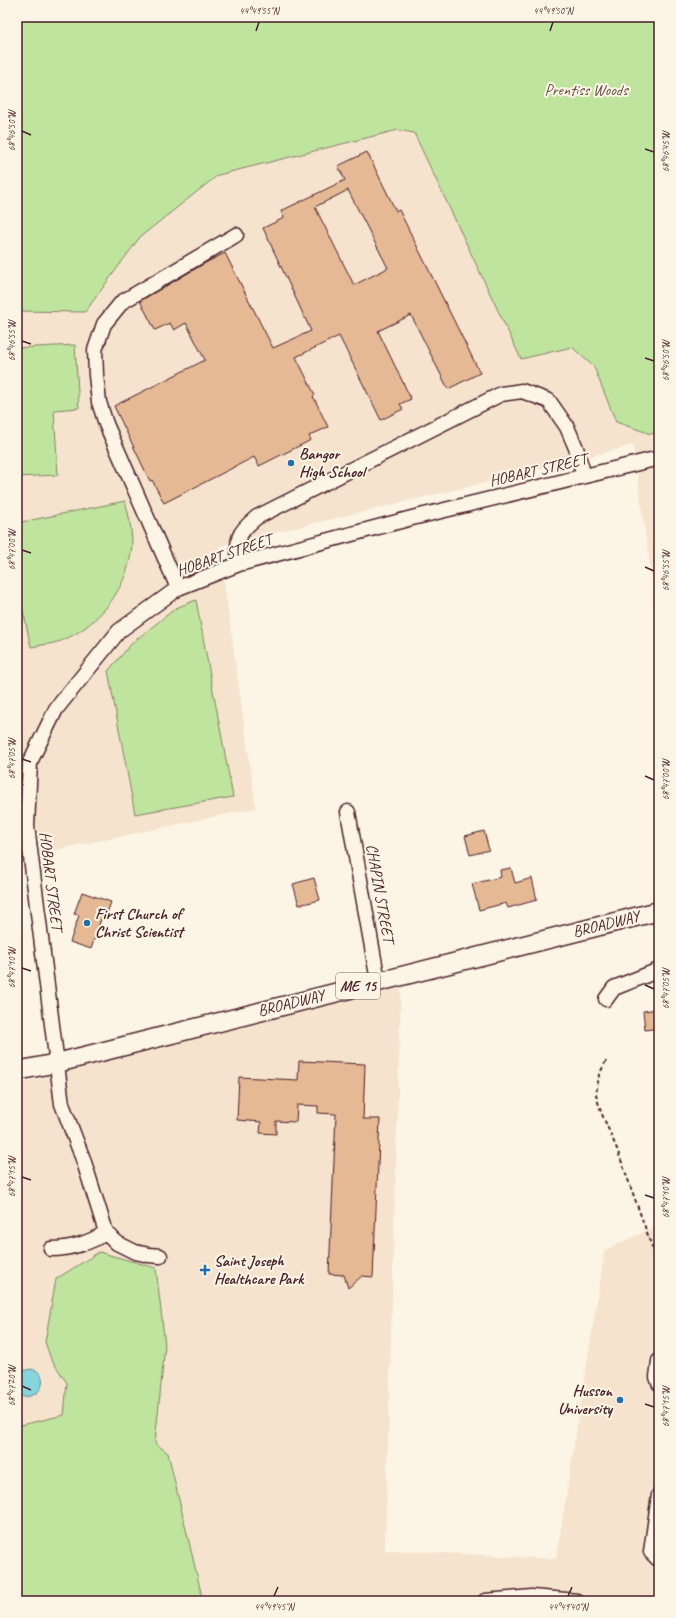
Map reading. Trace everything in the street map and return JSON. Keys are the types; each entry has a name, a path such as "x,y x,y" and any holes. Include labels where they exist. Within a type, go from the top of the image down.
{"main road":[{"name":"BROADWAY","path":"17,1071 57,1063 659,911"}],"street":[{"path":"178,588 106,424 99,402 95,350 104,324 122,302 236,235"},
{"path":"239,564 238,544 243,528 257,517 501,394 522,391 549,401 567,427 576,448 584,476"},
{"name":"HOBART STREET","path":"106,1232 83,1159 62,1104 27,826 30,762 56,709 119,631 178,588 239,564 412,518 659,458"},
{"name":"CHAPIN STREET","path":"348,812 378,981"},
{"path":"606,999 614,988 659,970"},
{"path":"51,1249 64,1249 99,1237 106,1232 117,1243 135,1252 160,1256"},
{"path":"659,1361 657,1378 659,1383"},
{"path":"655,1556 659,1495"},
{"path":"485,1601 532,1597 576,1601"}],"path":[{"path":"606,1061 599,1075 596,1095 659,1266"}],"shaded area":[{"name":"Bangor High School","path":"17,62 659,176 659,631 633,445 526,473 219,546 256,808 17,858"},
{"name":"Saint Joseph Healthcare Park","path":"401,987 385,1550 556,1559 605,1250 659,1225 659,1601 17,1601 17,1084"}],"green space":[{"name":"Prentiss Woods","path":"17,17 659,17 659,431 651,434 616,422 594,367 572,347 521,359 414,133 398,130 218,175 140,237 85,312 17,311"},
{"path":"75,345 79,408 54,410 58,475 17,477 17,348"},
{"path":"125,501 132,535 131,556 127,572 112,601 89,625 76,634 58,642 31,647 17,583 17,523"},
{"path":"196,600 233,797 135,814 108,671 133,642 176,608"},
{"path":"99,1252 156,1268 165,1345 155,1443 168,1453 203,1601 17,1601 17,1426 64,1415 67,1383 51,1359 45,1342 56,1279"}],"water":[{"path":"31,1369 37,1371 41,1375 42,1386 39,1391 33,1395 26,1397 17,1396 17,1372"}],"building":[{"path":"367,152 396,211 399,210 480,373 448,389 411,315 378,331 411,399 400,404 403,409 381,420 339,336 296,357 315,395 313,396 328,427 309,436 311,440 259,466 254,457 164,503 152,480 150,481 114,406 205,360 186,323 174,330 170,323 155,330 140,301 225,253 273,348 311,331 263,228 284,218 281,211 345,180 338,166","holes":["348,190 388,268 354,285 315,207"]},
{"path":"484,831 489,850 470,855 465,836"},
{"path":"511,868 515,883 532,878 537,900 508,908 506,903 479,910 472,884 501,877 500,870"},
{"path":"314,878 320,900 299,905 293,884"},
{"path":"82,892 111,902 105,919 101,919 91,949 70,942 79,915 74,914"},
{"path":"658,1009 659,1028 645,1030 643,1011"},
{"path":"299,1061 365,1064 363,1119 380,1119 373,1277 362,1276 348,1288 344,1275 329,1274 336,1114 318,1113 318,1106 297,1105 296,1122 276,1121 276,1134 260,1133 261,1122 237,1120 239,1077 298,1080"}],"place":[{"name":"Bangor High School","path":"291,463"},
{"name":"First Church of Christ Scientist","path":"87,923"},
{"name":"Saint Joseph Healthcare Park","path":"205,1270"},
{"name":"Husson University","path":"620,1400"}]}
